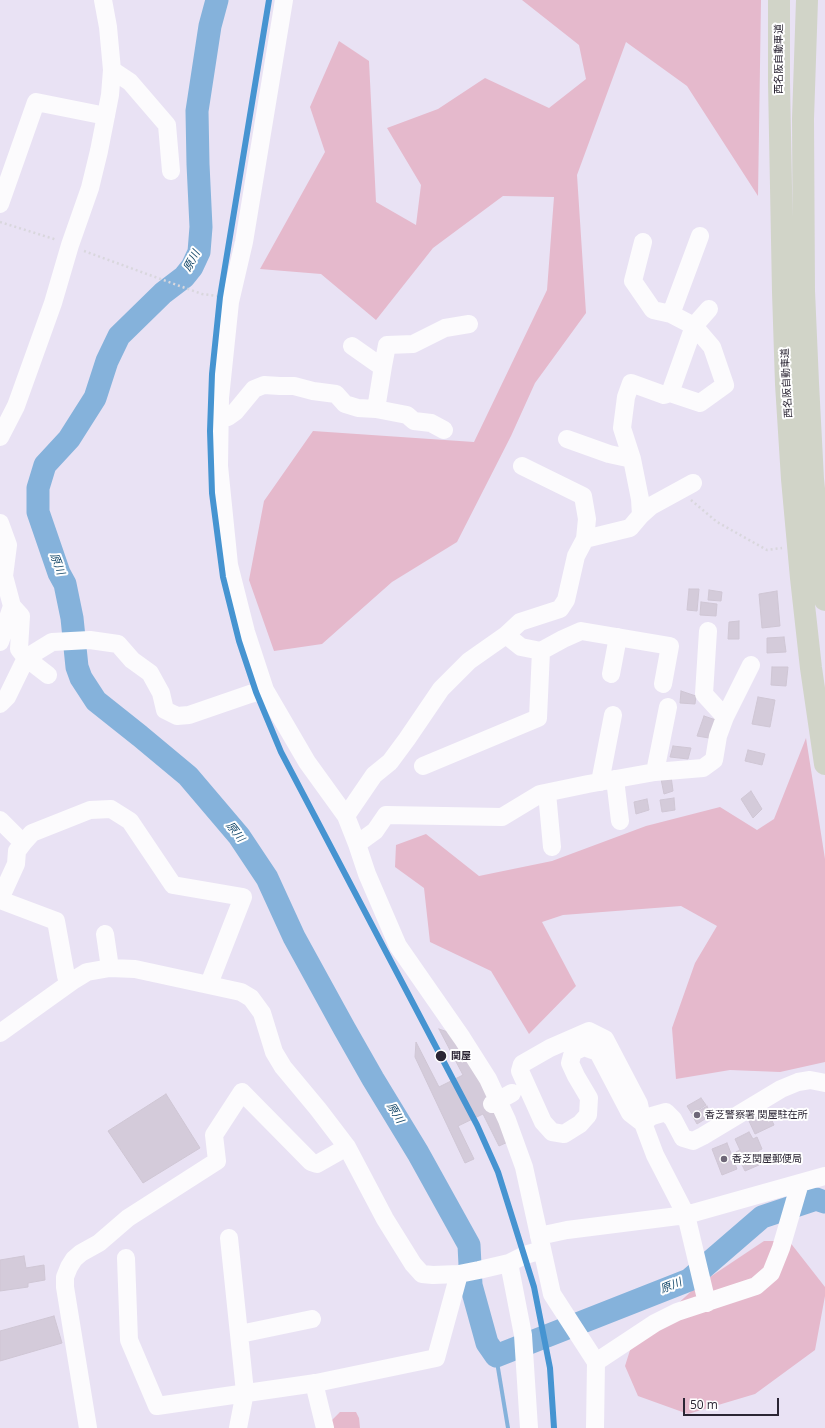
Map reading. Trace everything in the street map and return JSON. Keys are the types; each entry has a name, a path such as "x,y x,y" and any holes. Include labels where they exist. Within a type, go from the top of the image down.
{"highway":[{"name":"西名阪自動車道","path":"779,0 782,292 786,384 792,478 801,578 811,668 825,764"},
{"name":"西名阪自動車道","path":"807,0 804,119 805,298 813,479 825,600"}],"street":[{"path":"1,434 8,405 53,303 70,245 90,188 99,151 110,95 112,70 108,27 102,0"},
{"path":"284,0 244,242 230,302 220,398 219,466 229,565 246,632 265,690 307,762 346,816 367,874 398,946 466,1044 488,1079 504,1114 524,1167 552,1294 596,1362 595,1428"},
{"path":"112,70 130,82 167,125 171,171"},
{"path":"0,204 36,102 106,116"},
{"path":"671,314 700,236"},
{"path":"641,515 640,498 632,459 622,428 626,397 631,383 664,395 670,393 700,403 725,385 712,347 694,326 671,314 653,310 633,281 643,242"},
{"path":"670,393 694,326 709,309"},
{"path":"376,409 387,345 413,344 445,328 453,328 469,324"},
{"path":"352,346 379,365 383,366"},
{"path":"220,419 228,417 235,412 254,389 264,385 294,386 313,391 336,394 345,404 358,408 376,409 407,415 414,421 431,423 444,430"},
{"path":"566,438 609,454 632,459"},
{"path":"346,816 374,775 390,762 441,689 469,661 506,635 520,622 560,609 566,600 576,556 585,539 587,520 583,496 522,466"},
{"path":"585,539 630,528 651,506 686,487"},
{"path":"0,523 8,545 4,576 12,606 21,616 18,649 26,658 48,675"},
{"path":"0,642 12,606"},
{"path":"506,635 521,647 541,651 562,639 581,631 670,646 663,684"},
{"path":"708,631 704,694 725,717"},
{"path":"611,674 618,637"},
{"path":"0,704 7,697 26,658 52,642 69,641 90,640 118,644 132,660 150,673 161,693 165,710 177,716 189,715 265,690"},
{"path":"423,766 538,718 541,651"},
{"path":"357,844 375,831 386,815 502,817 540,794 655,772 703,768 714,760 718,736 725,717 751,665"},
{"path":"655,772 668,707"},
{"path":"613,716 608,780 620,821"},
{"path":"547,793 552,846"},
{"path":"74,980 66,976 56,921 0,900 16,864 17,851 32,833 90,810 111,809 130,822 173,885 243,898 209,984"},
{"path":"0,820 23,843"},
{"path":"105,934 110,968"},
{"path":"0,1033 87,972 110,968 135,969 241,992 251,998 262,1013 274,1052 283,1067 318,1108 347,1147 374,1199 413,1264 422,1274 459,1274 509,1263 525,1255 540,1243 568,1230 686,1215 825,1176"},
{"path":"643,1123 630,1113 598,1052 584,1047 573,1052 570,1063 589,1098 588,1115 580,1124 564,1134 552,1132 543,1122 520,1071 522,1064 550,1048 589,1031 605,1039 639,1104 643,1123 656,1155 686,1215 707,1303"},
{"path":"643,1123 652,1116 666,1112 673,1119 683,1138 693,1141 782,1089 798,1082 810,1080 825,1083"},
{"path":"88,1428 65,1286 65,1277 74,1259 81,1253 99,1243 128,1218 217,1161 214,1135 242,1092 311,1162 317,1164 347,1147"},
{"path":"492,1104 512,1093"},
{"path":"596,1362 655,1323 677,1312 756,1286 770,1273 781,1248 800,1183"},
{"path":"229,1238 245,1392 238,1428"},
{"path":"126,1258 130,1340 156,1406 314,1383 436,1358 459,1274"},
{"path":"509,1263 523,1335 529,1428"},
{"path":"240,1334 312,1319"},
{"path":"314,1383 325,1428"}],"path":[{"path":"0,222 70,245 158,279 202,294 215,295 230,302"},
{"path":"686,487 701,508 717,522 767,550 785,548"}],"shaded area":[{"path":"522,0 761,0 758,196 687,86 626,42 577,175 586,313 535,383 511,436 457,542 392,582 322,644 274,651 249,580 264,501 313,431 474,442 547,290 554,197 503,196 433,248 376,320 321,274 260,269 325,152 310,107 339,41 369,61 376,202 416,225 421,185 387,128 438,109 485,78 549,108 586,79 579,45"},
{"path":"806,738 825,859 825,1062 780,1072 730,1070 676,1079 672,1028 695,963 717,926 681,906 563,915 542,922 576,986 529,1034 491,971 430,942 424,888 395,867 396,845 426,834 479,876 552,861 646,826 720,807 757,830 774,819"},
{"path":"764,1241 789,1241 825,1287 825,1296 815,1350 755,1394 688,1414 638,1396 625,1366 631,1347 698,1285"},
{"path":"340,1412 356,1412 359,1418 360,1428 333,1428 331,1421"}],"building":[{"path":"689,589 699,589 697,611 687,610"},
{"path":"709,590 722,592 721,601 708,600"},
{"path":"777,591 780,626 762,628 759,594"},
{"path":"701,602 717,604 716,616 700,615"},
{"path":"739,621 739,639 728,639 729,622"},
{"path":"784,637 786,652 767,653 767,638"},
{"path":"772,667 788,667 786,686 771,685"},
{"path":"681,691 696,696 695,704 680,703"},
{"path":"758,697 775,700 770,727 752,724"},
{"path":"704,716 719,721 715,739 697,736"},
{"path":"673,746 691,748 688,759 670,757"},
{"path":"748,750 765,754 762,765 745,761"},
{"path":"671,776 673,791 664,794 661,779"},
{"path":"751,791 762,809 753,818 741,799"},
{"path":"674,798 675,810 662,812 660,800"},
{"path":"647,799 649,810 636,814 634,802"},
{"path":"439,1029 457,1035 510,1141 499,1146 483,1114 458,1126 474,1159 465,1163 415,1057 416,1042 439,1087 463,1075"},
{"path":"166,1094 200,1148 143,1183 108,1131"},
{"path":"701,1098 706,1105 692,1114 687,1106"},
{"name":"香芝警察署 関屋駐在所","path":"707,1106 709,1111 703,1115 705,1119 697,1124 692,1115"},
{"path":"768,1112 774,1125 755,1134 749,1121"},
{"path":"749,1132 753,1139 757,1137 762,1149 758,1151 760,1156 756,1157 759,1165 745,1171 736,1152 740,1150 735,1139"},
{"path":"727,1143 737,1169 722,1175 712,1149"},
{"path":"24,1256 26,1268 44,1265 45,1280 28,1283 28,1287 0,1291 0,1260"},
{"path":"54,1316 62,1343 0,1361 0,1331"}],"waterway":[{"name":"原川","path":"217,0 210,26 197,111 201,227 199,252 192,267 184,277 163,293 119,336 107,361 95,398 69,439 45,465 38,488 38,512 59,573 65,584 72,618 77,667 81,678 96,701 188,776 239,836 267,878 294,937 344,1028 418,1153 469,1245 471,1285 487,1343 496,1356 689,1280 762,1217 816,1199 825,1202"},
{"path":"496,1356 508,1428"}],"transit line":[{"path":"269,0 220,297 212,374 210,431 212,493 223,577 239,641 256,692 281,752 477,1125 498,1172 534,1287 550,1368 554,1428"}],"place":[{"name":"関屋","path":"441,1056"},
{"name":"香芝警察署 関屋駐在所","path":"697,1115"},
{"name":"香芝関屋郵便局","path":"724,1159"}]}
